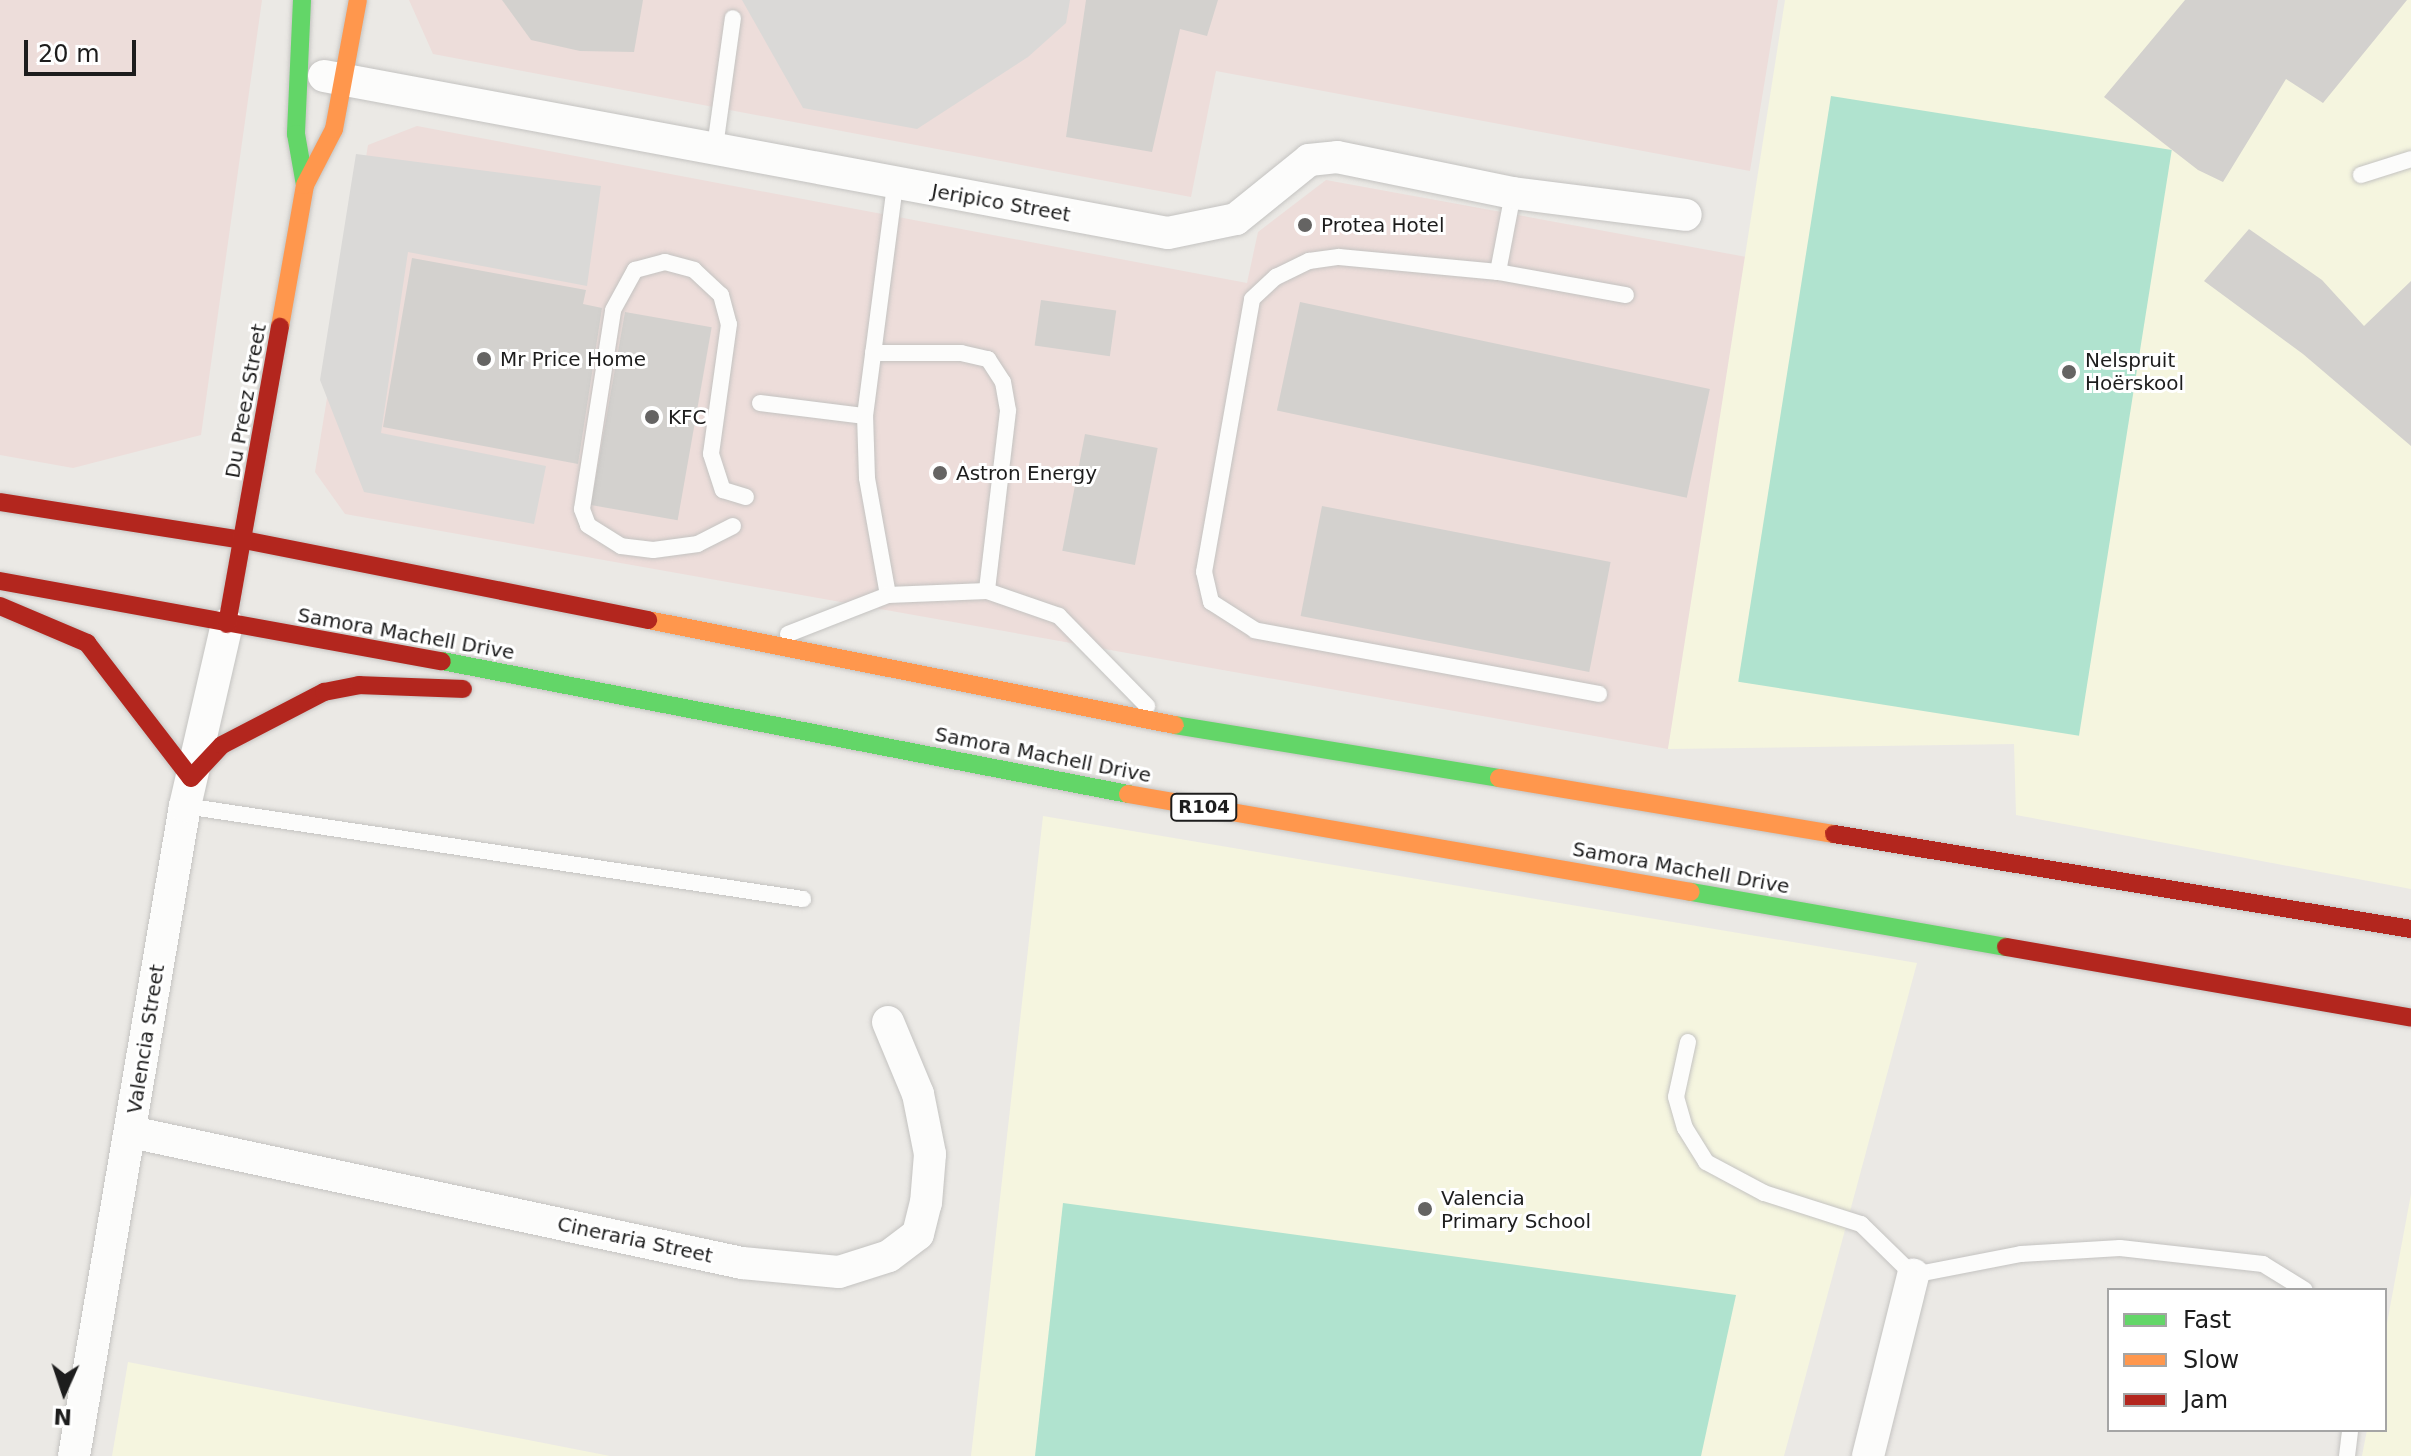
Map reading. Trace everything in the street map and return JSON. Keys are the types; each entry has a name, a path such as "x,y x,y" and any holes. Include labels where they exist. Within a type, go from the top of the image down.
{"main road":[{"name":"Du Preez Street","path":"302,0 296,134 305,185"},
{"name":"Du Preez Street","path":"227,624 305,185 334,129 347,79 358,0"},
{"path":"0,502 244,540 1169,724 2411,929"},
{"name":"Samora Machell Drive","path":"0,581 621,694 1042,779 2411,1018"},
{"path":"0,606 29,614 87,643 188,792 222,745 266,718 348,687 621,694"}],"street":[{"name":"Jeripico Street","path":"297,73 347,79 1168,233 1236,219 1309,160 1337,157 1513,193 1686,215"},
{"name":"Valencia Street","path":"74,1456 188,792 227,624"},
{"name":"Cineraria Street","path":"131,1132 742,1263 839,1272 889,1256 918,1234 926,1203 930,1154 918,1094 888,1022"},
{"path":"1868,1456 1913,1275"}],"lane":[{"path":"715,147 733,18"},
{"path":"2361,175 2411,159"},
{"path":"888,595 867,478 865,416 895,184"},
{"path":"1498,272 1513,193"},
{"path":"1599,694 1255,630 1211,602 1204,572 1252,299 1287,272 1309,261 1339,257 1498,272 1626,295"},
{"path":"733,526 698,544 653,550 621,546 588,525 582,509 613,310 635,270 665,262 694,270 721,295 729,324 711,454 723,490 746,497"},
{"path":"873,353 961,353 988,359 1003,382 1008,411 987,591"},
{"path":"760,403 865,416"},
{"path":"752,643 813,628 888,595 987,591 1059,616 1127,691 1169,724"},
{"path":"188,792 803,899"},
{"path":"1688,1042 1676,1097 1685,1128 1706,1162 1764,1193 1861,1224 1913,1275 2021,1254 2120,1248 2263,1264 2302,1288"},
{"path":"2347,1456 2350,1432"}],"shaded area":[{"path":"0,0 262,0 201,435 73,468 0,455"},
{"path":"409,0 1778,0 1750,171 1216,71 1191,197 433,54"},
{"path":"742,0 1070,0 1066,23 1028,57 917,129 803,108"},
{"name":"Nelspruit Hoërskool","path":"1785,0 2411,0 2411,889 2016,815 2014,744 1668,749"},
{"path":"417,126 1247,283 1258,232 1326,180 1763,260 1668,749 345,514 315,472 368,145"},
{"path":"356,154 601,186 587,286 408,252 381,433 546,466 534,524 364,492 320,380"},
{"name":"Valencia Primary School","path":"1043,816 1917,963 1784,1456 971,1456"},
{"path":"2411,1194 2411,1456 2362,1456 2367,1432 2387,1432 2387,1323"},
{"path":"128,1362 610,1456 112,1456"}],"green space":[{"path":"1831,96 2172,150 2079,736 1738,682"},
{"path":"1063,1203 1736,1295 1701,1456 1035,1456"}],"building":[{"path":"502,0 643,0 634,52 580,51 531,40"},
{"path":"1086,0 1218,0 1207,36 1180,29 1152,152 1066,137"},
{"path":"2185,0 2407,0 2323,103 2286,79 2223,182 2198,170 2104,97"},
{"path":"2249,229 2322,280 2364,326 2411,281 2411,446 2303,354 2204,281"},
{"name":"Mr Price Home","path":"412,258 586,290 583,304 602,308 578,464 383,427"},
{"path":"1041,300 1116,311 1110,356 1035,346"},
{"path":"1300,302 1710,389 1687,498 1277,411"},
{"name":"KFC","path":"625,312 712,327 678,520 591,505"},
{"path":"1085,434 1158,448 1135,565 1062,551"},
{"path":"1322,506 1611,562 1589,672 1301,616"}],"traffic: fast":[{"path":"302,0 296,134 305,185"},
{"path":"442,661 1128,794"},
{"path":"1175,725 1499,778"},
{"path":"1691,892 2006,947"}],"traffic: slow":[{"path":"280,327 305,185 334,129 358,0"},
{"path":"648,620 1175,725"},
{"path":"1499,778 1834,834"},
{"path":"1128,794 1691,892"}],"traffic: jam":[{"path":"227,624 280,327"},
{"path":"0,502 244,540 648,620"},
{"path":"0,581 442,661"},
{"path":"0,606 87,643 191,778 222,745 324,692 359,685 463,689"},
{"path":"1834,834 2411,929"},
{"path":"2006,947 2411,1018"}],"place":[{"name":"Protea Hotel","path":"1305,225"},
{"name":"Mr Price Home","path":"484,359"},
{"name":"Nelspruit Hoërskool","path":"2069,372"},
{"name":"KFC","path":"652,417"},
{"name":"Astron Energy","path":"940,473"},
{"name":"Valencia Primary School","path":"1425,1209"}]}
